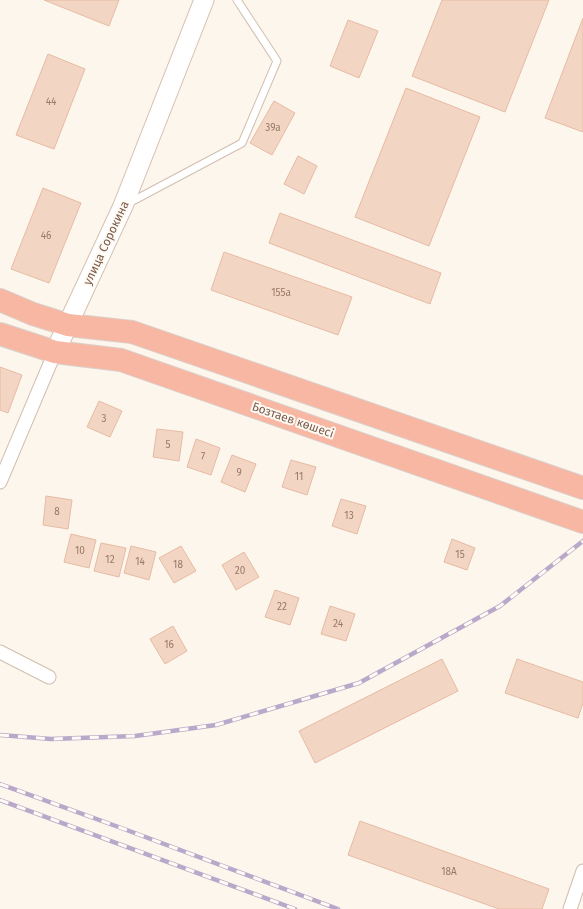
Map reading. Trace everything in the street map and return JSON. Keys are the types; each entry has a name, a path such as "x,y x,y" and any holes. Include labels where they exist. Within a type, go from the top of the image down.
{"highway":[{"path":"0,300 33,314 68,325 132,332 583,488"},
{"name":"Бозтаев көшесі","path":"0,334 55,352 121,360 583,522"}],"street":[{"name":"улица Сорокина","path":"0,482 55,352 124,206 204,0"},
{"path":"0,652 49,677"},
{"path":"570,909 583,871"}],"lane":[{"path":"124,206 242,143 276,61 237,0"}],"building":[{"path":"44,0 119,0 109,26"},
{"path":"442,0 549,0 505,112 412,76"},
{"path":"583,18 583,132 545,118"},
{"path":"348,20 378,31 359,78 330,66"},
{"path":"48,54 85,69 54,149 16,135"},
{"path":"406,88 480,117 429,246 355,217"},
{"path":"274,101 295,113 272,155 250,143"},
{"path":"298,156 317,166 304,194 284,184"},
{"path":"43,188 81,203 49,283 11,269"},
{"path":"280,213 441,273 430,304 269,243"},
{"path":"224,252 352,297 338,335 211,290"},
{"path":"0,367 22,375 8,413 0,410"},
{"path":"99,401 122,411 110,437 87,427"},
{"path":"157,429 183,432 179,461 153,457"},
{"path":"196,439 220,448 211,475 187,467"},
{"path":"232,455 256,464 245,492 221,482"},
{"path":"291,460 316,467 307,495 282,487"},
{"path":"46,496 72,500 68,529 43,525"},
{"path":"341,499 366,506 357,534 332,526"},
{"path":"71,534 96,540 89,568 64,562"},
{"path":"452,539 475,548 467,570 444,562"},
{"path":"101,543 126,548 119,577 94,571"},
{"path":"131,546 156,552 149,580 124,573"},
{"path":"181,546 196,571 174,583 159,558"},
{"path":"244,552 259,577 236,590 222,565"},
{"path":"275,590 299,598 290,625 265,617"},
{"path":"330,606 355,614 346,641 321,634"},
{"path":"173,626 187,651 165,664 150,639"},
{"path":"442,659 458,691 315,763 299,731"},
{"path":"517,659 583,682 583,703 578,718 505,693"},
{"path":"360,821 549,889 542,909 499,909 348,855"}],"railway":[{"path":"0,735 51,739 135,736 216,725 359,683 500,606 583,541"},
{"path":"0,784 338,909"},
{"path":"0,800 295,909"}]}
